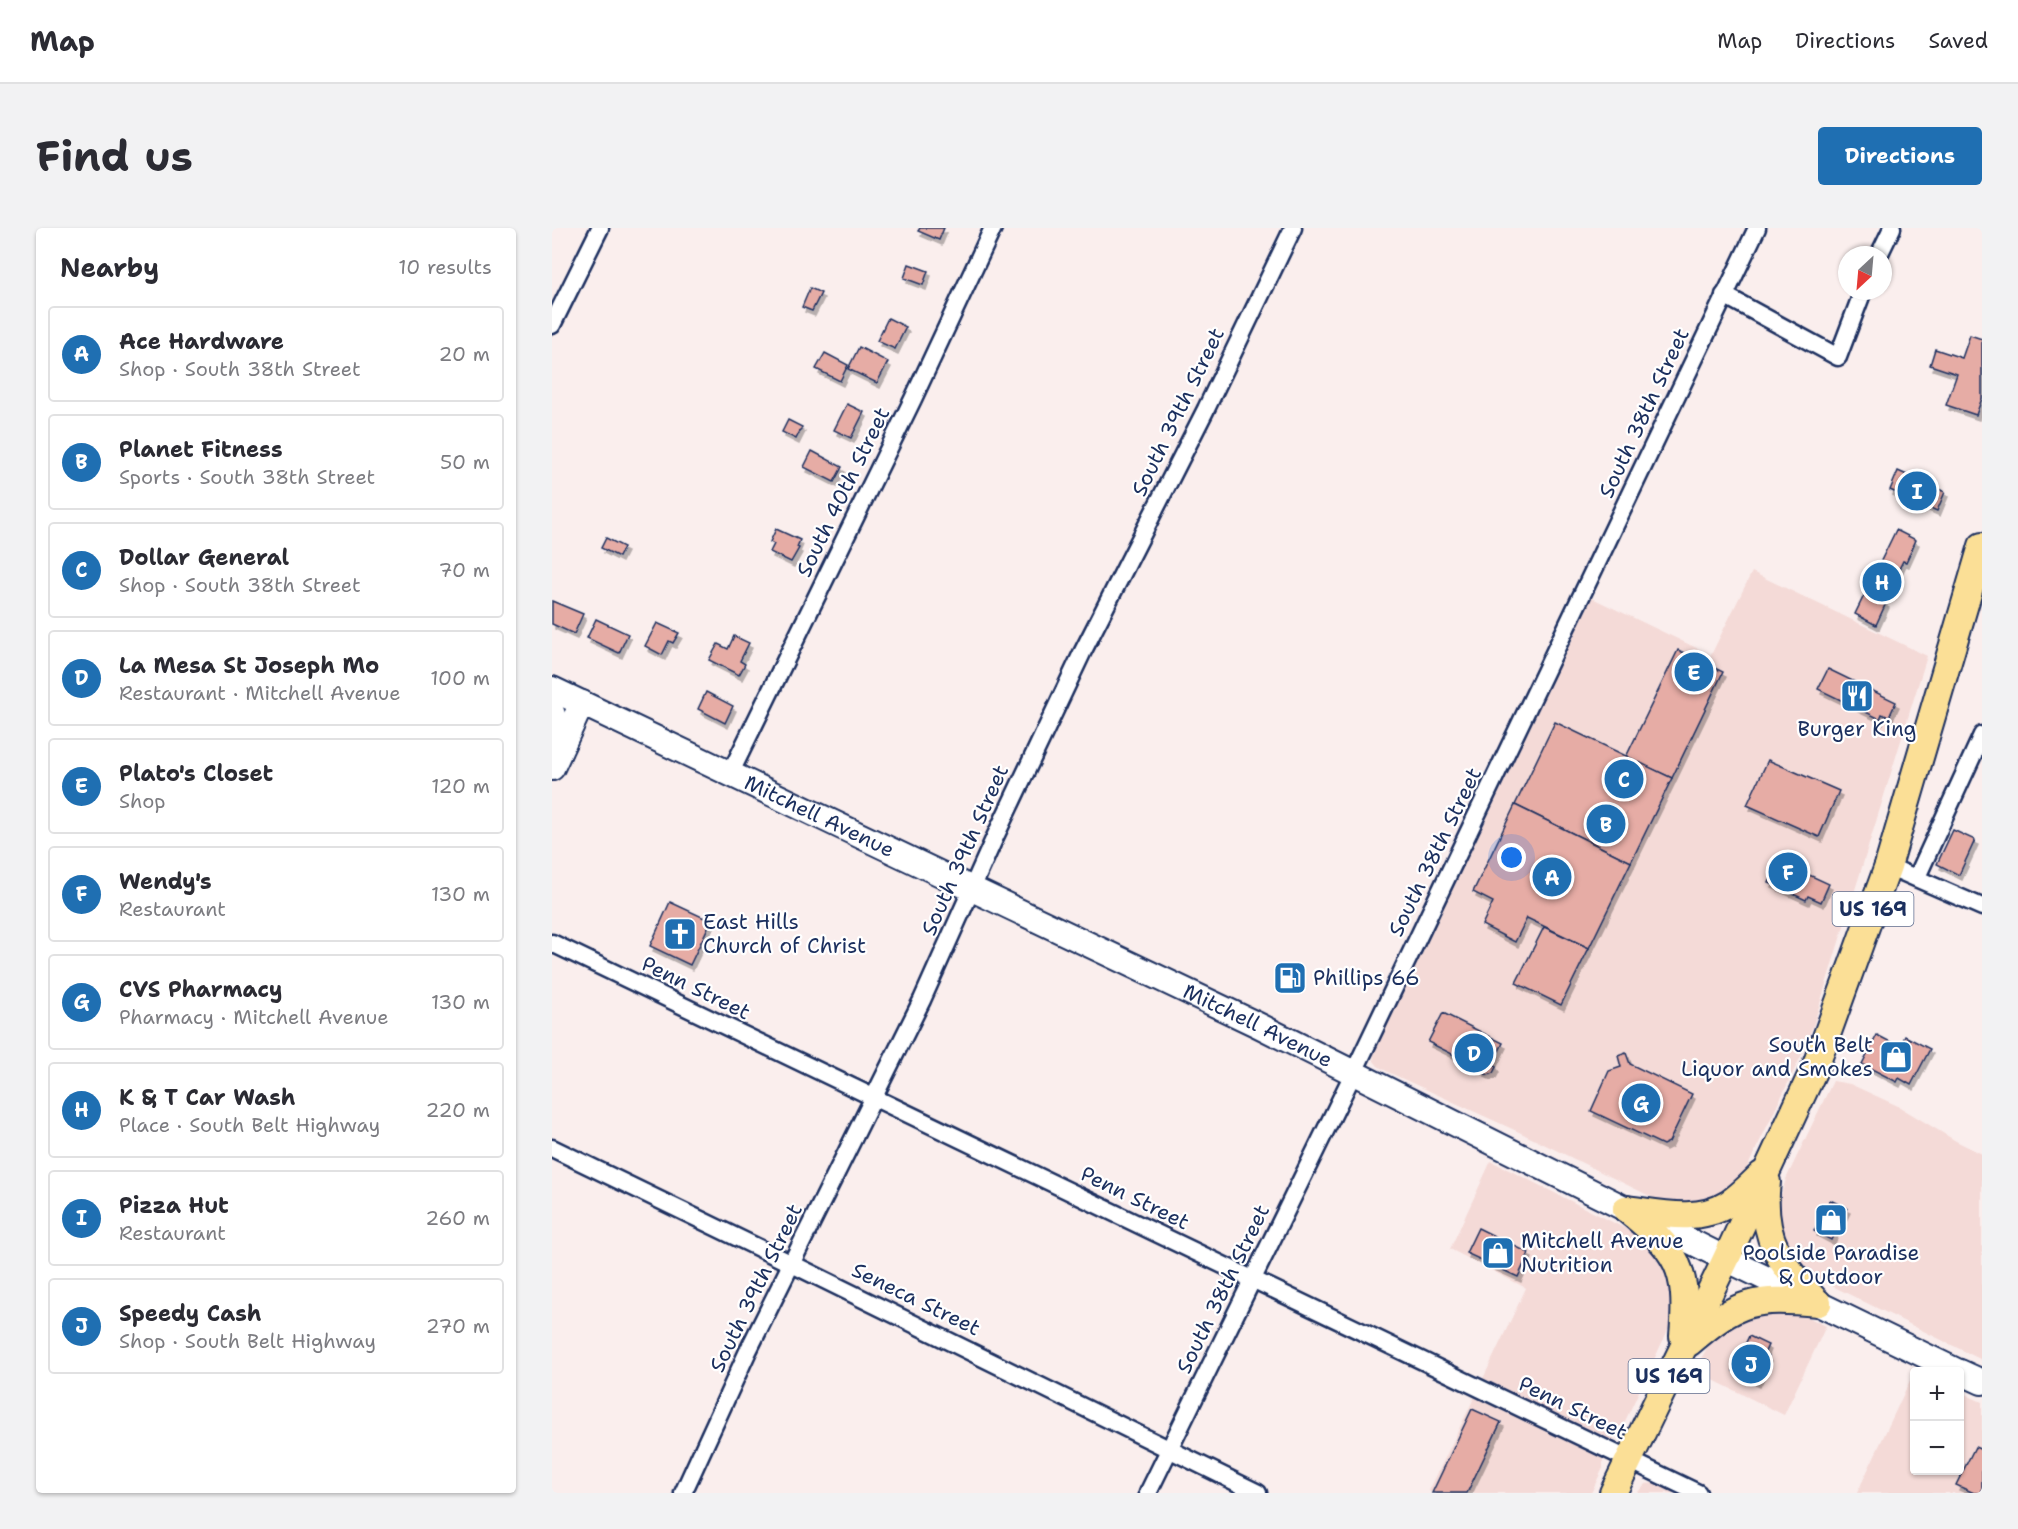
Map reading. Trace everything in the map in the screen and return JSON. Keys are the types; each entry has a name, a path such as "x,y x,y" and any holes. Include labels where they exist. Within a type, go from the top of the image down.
{"main road":[{"name":"US 169","path":"1613,1493 1726,1259 1816,1065 1888,866 1982,546"},
{"path":"1626,1209 1682,1216 1708,1213 1728,1204 1769,1167"},
{"path":"1769,1167 1765,1213 1769,1234 1777,1255 1798,1283 1818,1303"},
{"path":"1626,1209 1654,1232 1678,1263 1685,1301 1682,1349"},
{"path":"1682,1349 1731,1310 1768,1300 1818,1303"}],"street":[{"path":"552,325 600,228"},
{"name":"South 40th Street","path":"730,774 913,399 993,228"},
{"name":"South 39th Street","path":"683,1493 748,1351 875,1097 1082,653 1206,409 1293,228"},
{"name":"South 38th Street","path":"1148,1493 1353,1074 1757,228"},
{"path":"1883,246 1892,228"},
{"path":"1724,296 1838,357 1860,300"},
{"name":"Mitchell Avenue","path":"552,689 1258,1025 1726,1259 1949,1367"},
{"path":"556,760 582,703"},
{"path":"552,712 557,727 556,760"},
{"path":"1917,877 1982,735"},
{"path":"1888,866 1982,907"},
{"name":"Penn Street","path":"552,943 1698,1493"},
{"name":"Seneca Street","path":"552,1148 1258,1493"},
{"name":"Mitchell Avenue","path":"1964,1374 1982,1383"}],"shaded area":[{"path":"1752,572 1927,656 1814,1023 1802,1054 1745,1172 1736,1184 1709,1204 1660,1201 1521,1133 1388,1072 1374,1061 1373,1051 1590,597 1711,655"},
{"path":"1833,1081 1850,1084 1898,1106 1982,1154 1982,1360 1806,1273 1794,1263 1775,1215 1786,1179"},
{"path":"1491,1161 1642,1237 1671,1264 1675,1315 1619,1434 1612,1440 1602,1440 1481,1383 1526,1288 1450,1249"},
{"path":"1738,1312 1800,1313 1826,1326 1784,1415 1695,1371 1715,1332"},
{"path":"1910,1380 1910,1475 1964,1475 1964,1394 1982,1402 1982,1493 1857,1493"},
{"path":"1475,1396 1595,1453 1603,1460 1603,1468 1591,1493 1433,1493 1429,1491"},
{"path":"1654,1483 1674,1491 1673,1493 1637,1493 1645,1484"}],"building":[{"path":"920,228 944,228 939,240 918,231"},
{"path":"909,264 928,271 923,285 904,278"},
{"path":"810,288 821,293 812,311 802,307"},
{"path":"888,318 906,327 895,349 877,341"},
{"path":"1970,335 1982,339 1982,398 1976,415 1946,405 1957,374 1930,365 1935,349 1962,358"},
{"path":"859,347 888,362 877,383 848,369"},
{"path":"825,353 848,365 840,381 816,369"},
{"path":"847,404 864,412 851,438 834,430"},
{"path":"788,420 802,427 796,439 782,432"},
{"path":"812,451 842,467 834,482 804,467"},
{"path":"1898,471 1945,492 1937,511 1890,490"},
{"path":"776,529 800,540 797,547 799,548 791,562 770,552 774,544 770,542"},
{"path":"1896,530 1916,540 1883,601 1886,603 1876,625 1855,614"},
{"path":"606,538 624,547 619,557 601,548"},
{"path":"552,601 583,614 574,634 552,624"},
{"path":"596,619 628,634 619,653 587,638"},
{"path":"657,623 679,633 673,643 669,641 662,655 645,646"},
{"path":"734,636 749,643 740,661 745,664 739,675 709,660 718,644 728,649"},
{"path":"1678,650 1723,672 1672,778 1626,757"},
{"name":"Burger King","path":"1828,669 1896,702 1889,717 1882,714 1880,719 1818,689"},
{"path":"706,692 733,706 725,723 698,709"},
{"path":"1555,722 1672,778 1631,862 1515,805"},
{"path":"1768,760 1839,791 1819,837 1747,805"},
{"path":"1515,805 1631,862 1589,948 1527,918 1515,942 1482,925 1493,902 1473,892"},
{"path":"1953,830 1975,840 1959,875 1937,864"},
{"path":"1779,861 1829,884 1821,902 1808,896 1806,900 1769,883"},
{"name":"East Hills Church of Christ","path":"670,902 711,921 690,965 650,946"},
{"path":"1544,927 1589,948 1561,1005 1516,983"},
{"path":"1443,1013 1503,1043 1493,1063 1496,1067 1493,1073 1488,1075 1482,1072 1482,1069 1428,1042"},
{"name":"South Belt Liquor and Smokes","path":"1877,1035 1900,1047 1905,1036 1930,1049 1911,1085 1899,1078 1897,1082 1862,1064"},
{"path":"1626,1053 1630,1064 1692,1094 1669,1142 1663,1145 1591,1111 1609,1071 1621,1067 1618,1056"},
{"name":"Poolside Paradise & Outdoor","path":"1830,1200 1847,1208 1831,1240 1814,1231"},
{"name":"Mitchell Avenue Nutrition","path":"1478,1228 1529,1253 1518,1277 1466,1253"},
{"path":"1749,1336 1768,1345 1764,1354 1769,1356 1757,1382 1733,1371"},
{"path":"1472,1409 1501,1422 1467,1493 1432,1493"},
{"path":"1975,1447 1982,1450 1982,1493 1974,1493 1956,1485 1961,1475 1964,1475 1964,1469"}],"place":[{"name":"Pizza Hut","path":"1917,491"},
{"name":"K & T Car Wash","path":"1882,582"},
{"name":"Plato's Closet","path":"1694,672"},
{"name":"Burger King","path":"1857,696"},
{"name":"Dollar General","path":"1624,779"},
{"name":"Planet Fitness","path":"1606,824"},
{"name":"Wendy's","path":"1788,872"},
{"name":"Ace Hardware","path":"1552,877"},
{"name":"East Hills Church of Christ","path":"680,934"},
{"name":"Phillips 66","path":"1290,978"},
{"name":"La Mesa St Joseph Mo","path":"1474,1053"},
{"name":"South Belt Liquor and Smokes","path":"1896,1057"},
{"name":"CVS Pharmacy","path":"1641,1103"},
{"name":"Poolside Paradise & Outdoor","path":"1831,1220"},
{"name":"Mitchell Avenue Nutrition","path":"1498,1253"},
{"name":"Speedy Cash","path":"1751,1364"}]}
